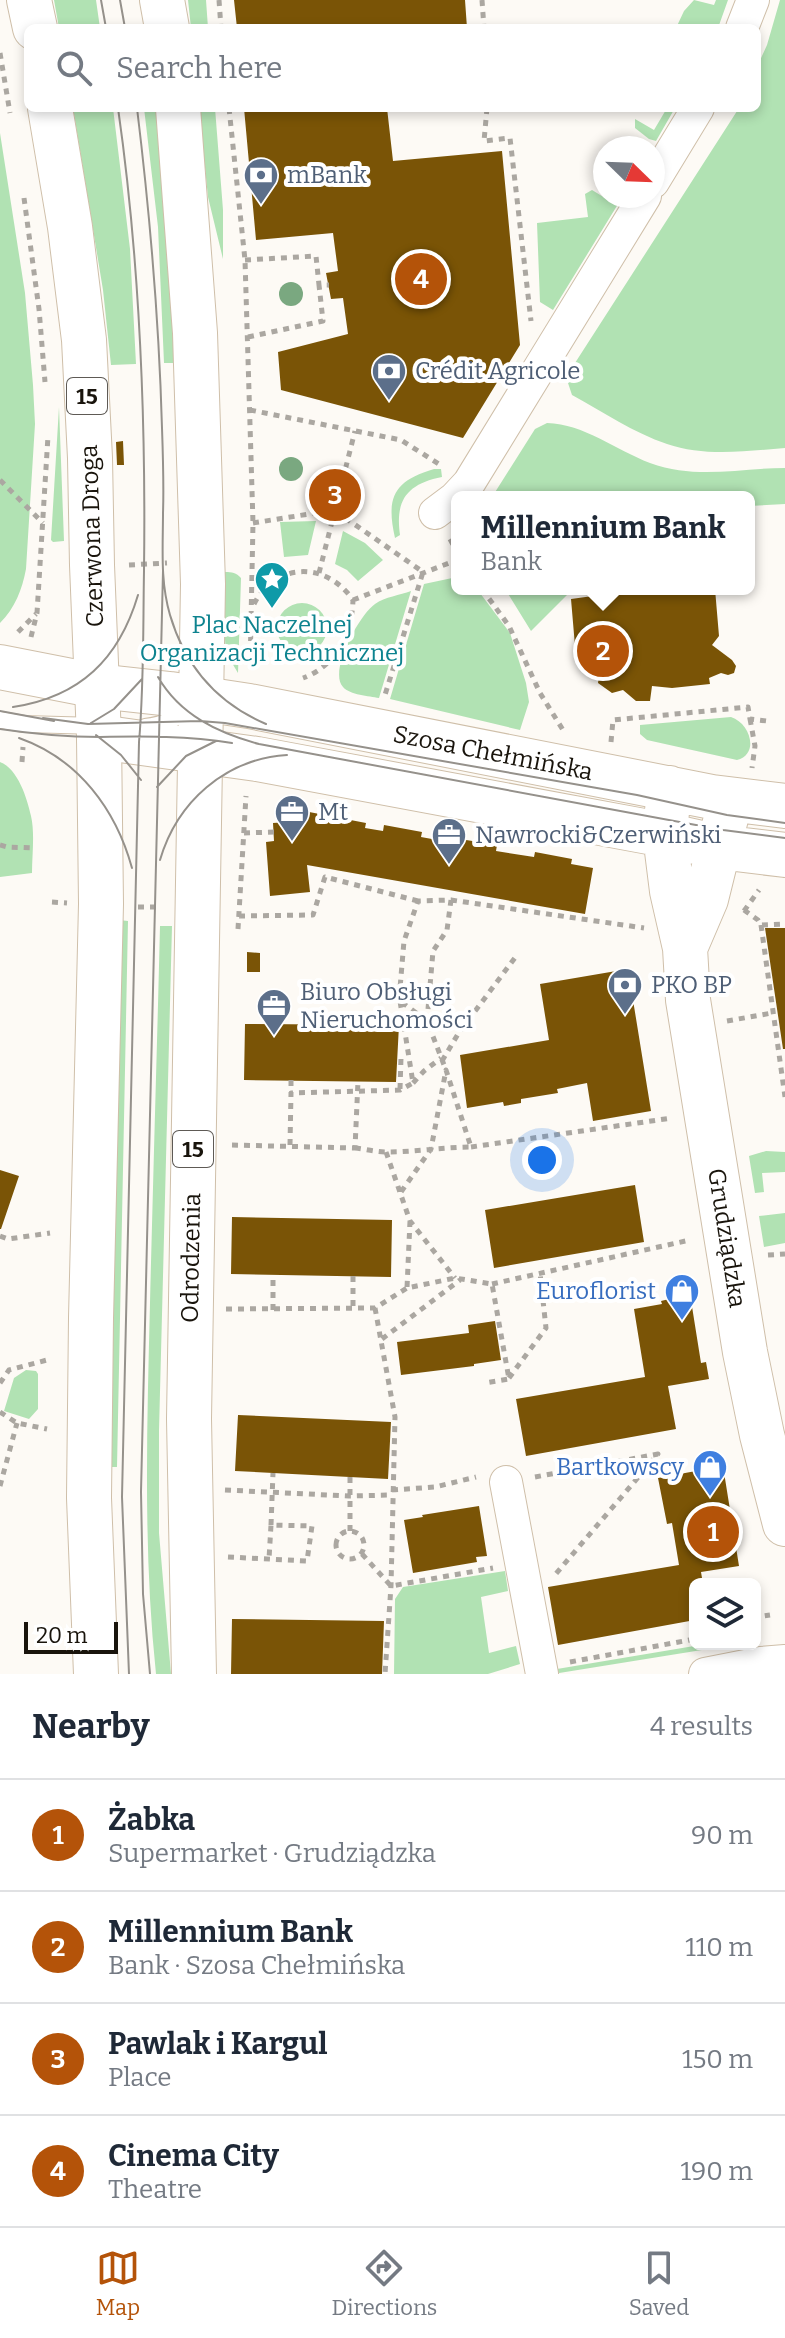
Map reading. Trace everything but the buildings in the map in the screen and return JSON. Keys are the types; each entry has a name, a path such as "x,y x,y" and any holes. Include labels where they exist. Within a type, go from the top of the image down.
{"main road":[{"path":"29,0 34,24"},
{"path":"162,0 166,24"},
{"name":"Czerwona Droga","path":"30,112 70,227 84,340 98,716"},
{"name":"15","path":"178,112 197,372 203,584 201,698"},
{"path":"14,657 98,716"},
{"name":"Szosa Chełmińska","path":"98,716 201,698 669,788 740,788 785,806"},
{"name":"Odrodzenia","path":"194,1674 189,1419 201,698"},
{"name":"15","path":"96,1674 89,1482 101,904 98,716"},
{"name":"Szosa Chełmińska","path":"98,716 200,752 257,759 719,847 785,855"},
{"name":"Grudziądzka","path":"669,788 665,835 672,891 685,948 688,1000 745,1352 785,1524"},
{"name":"Grudziądzka","path":"685,948 706,899 719,847 740,788"}],"street":[{"path":"744,24 753,0"},
{"path":"665,162 696,112"},
{"path":"462,491 638,208"},
{"path":"435,513 451,501"},
{"path":"498,1478 521,1563 542,1670"},
{"path":"705,1674 785,1661"}],"lane":[{"path":"0,720 24,724 98,716 159,726 171,722 201,698"},
{"name":"Szosa Chełmińska","path":"159,726 200,752"}],"path":[{"path":"219,0 221,24"},
{"path":"482,0 484,24"},
{"path":"0,53 24,99"},
{"path":"229,112 245,260 248,337 253,523 250,675"},
{"path":"487,112 484,141 510,138 531,317"},
{"path":"22,187 39,309 46,393"},
{"path":"245,260 316,256 323,321 248,337"},
{"path":"319,285 329,285"},
{"path":"250,410 401,440 469,483"},
{"path":"319,573 355,430"},
{"path":"14,657 37,613 48,433"},
{"path":"0,480 44,524"},
{"path":"253,523 334,510 423,572"},
{"path":"353,600 451,562"},
{"path":"117,565 175,563"},
{"path":"252,607 264,589 280,577 300,572 319,573 339,584 353,600 349,630 336,654 322,668 302,678"},
{"path":"385,698 423,572"},
{"path":"486,595 509,626 540,693 570,741"},
{"path":"611,743 613,720 748,707 755,746 754,762 740,788"},
{"path":"750,719 767,721"},
{"path":"22,762 23,747"},
{"path":"238,937 247,783"},
{"path":"244,833 274,832"},
{"path":"0,845 34,848"},
{"path":"239,916 313,915 325,877 418,901 451,900 645,928"},
{"path":"451,900 447,930 433,951 427,1021 471,1147"},
{"path":"413,1083 399,1000 404,941 418,901"},
{"path":"744,910 761,925 785,1097"},
{"path":"761,925 785,924"},
{"path":"291,1093 400,1090 413,1083 441,1060 517,955"},
{"path":"399,1000 427,1021"},
{"path":"718,1023 772,1013"},
{"path":"400,1090 401,1058"},
{"path":"401,1192 431,1149 446,1070"},
{"path":"290,1145 291,1080"},
{"path":"355,1148 358,1081"},
{"path":"232,1145 290,1145 386,1152 471,1147 674,1118"},
{"path":"386,1152 410,1221 407,1288"},
{"path":"410,1221 458,1279"},
{"path":"0,1236 8,1239 50,1233"},
{"path":"226,1309 375,1308 407,1288 458,1279 492,1284 726,1233"},
{"path":"485,1383 509,1379 546,1328 540,1273"},
{"path":"273,1275 273,1310"},
{"path":"353,1276 353,1308"},
{"path":"382,1339 458,1279"},
{"path":"492,1284 509,1379"},
{"path":"375,1308 395,1417 391,1586 385,1674"},
{"path":"0,1383 9,1370 47,1360"},
{"path":"0,1412 17,1423 47,1429"},
{"path":"0,1486 17,1423"},
{"path":"220,1489 349,1496 392,1493 658,1454 544,1588"},
{"path":"269,1559 273,1473"},
{"path":"350,1477 350,1531"},
{"path":"219,1557 307,1561 312,1526 271,1525"},
{"path":"350,1531 362,1537 365,1545 362,1554 348,1560 340,1556 335,1547 338,1537 350,1531"},
{"path":"362,1554 391,1586"},
{"path":"391,1586 521,1563"},
{"path":"761,1616 770,1615"},
{"path":"542,1670 689,1640"}],"green space":[{"path":"54,0 96,0 99,24 58,24"},
{"path":"188,0 206,0 208,24 191,24"},
{"path":"694,0 714,5 716,0 728,0 719,24 678,24"},
{"path":"780,0 785,0 785,448 696,451 667,444 619,422 572,395 568,383 575,363 736,112 761,112 761,58"},
{"path":"74,112 113,112 130,249 136,364 111,365 103,290"},
{"path":"144,112 158,112 178,363 164,363 158,227"},
{"path":"199,112 215,112 223,210 223,259 208,197"},
{"path":"665,112 673,112 659,136 645,136 635,128 635,119 654,130"},
{"path":"0,133 25,293 35,424 26,569 17,598 0,623"},
{"path":"593,191 593,208 616,208 553,310 540,302 537,223 588,217 585,194"},
{"path":"59,407 64,541 53,542 51,540"},
{"path":"547,423 561,424 650,463 685,471 785,468 785,504 755,506 755,491 496,491 535,429"},
{"path":"441,469 442,477 412,489 402,503 400,535 395,538 392,512 396,493 409,479"},
{"path":"316,521 308,555 284,557 280,522"},
{"path":"343,531 365,543 383,560 358,581 335,564"},
{"path":"220,572 234,573 241,578 238,673 226,653"},
{"path":"451,578 451,595 482,595 510,633 529,702 520,730 390,699 424,584"},
{"path":"411,591 379,698 346,690 339,679 340,669 354,630 379,602"},
{"path":"509,595 567,595 531,631"},
{"path":"302,603 320,610 327,628 320,646 302,653 284,646 277,628 284,610"},
{"path":"731,717 743,725 750,738 748,752 737,760 647,740 640,734 640,725"},
{"path":"0,762 17,777 27,801 33,830 32,873 0,877"},
{"path":"119,920 128,921 117,1467 106,1467"},
{"path":"160,926 172,926 159,1431 159,1533 171,1674 156,1674 147,1489"},
{"path":"766,1151 785,1152 785,1172 762,1173 764,1192 755,1193 749,1156"},
{"path":"785,1213 785,1243 764,1247 759,1216"},
{"path":"26,1370 38,1374 38,1409 29,1419 4,1411 14,1378"},
{"path":"505,1571 508,1591 481,1597 489,1653 516,1646 520,1664 488,1674 394,1674 395,1599 403,1587"},
{"path":"689,1647 689,1650 702,1650 553,1674 551,1670"}],"tram line":[{"path":"101,0 105,24"},
{"path":"120,0 124,24"},
{"path":"119,112 136,281 144,513 143,678 122,1497 129,1674"},
{"path":"137,112 159,347 163,564 167,602 184,651 205,681 232,705 266,724"},
{"path":"150,1674 143,1594 141,1492 163,571"},
{"path":"13,707 58,694 94,671 120,638 138,595"},
{"path":"158,677 177,702 201,721 259,744 723,830 785,838"},
{"path":"91,723 114,709 142,679"},
{"path":"0,711 54,721"},
{"path":"43,718 88,724 225,723 785,823"},
{"path":"0,729 63,736 166,737 232,743"},
{"path":"96,735 121,755 141,780"},
{"path":"19,738 60,759 92,789 116,826 132,868"},
{"path":"157,787 186,756 216,741"},
{"path":"160,860 178,820 207,787 243,765 287,755"}],"place":[{"name":"mBank","path":"261,206"},
{"name":"Cinema City","path":"421,279"},
{"name":"Crédit Agricole","path":"389,402"},
{"name":"Pawlak i Kargul","path":"335,495"},
{"name":"Plac Naczelnej Organizacji Technicznej","path":"272,610"},
{"name":"Millennium Bank","path":"603,651"},
{"name":"Mt","path":"292,843"},
{"name":"Nawrocki&Czerwiński","path":"449,866"},
{"name":"PKO BP","path":"625,1016"},
{"name":"Biuro Obsługi Nieruchomości","path":"274,1037"},
{"name":"Euroflorist","path":"682,1322"},
{"name":"Bartkowscy","path":"710,1498"},
{"name":"Żabka","path":"713,1532"}]}
